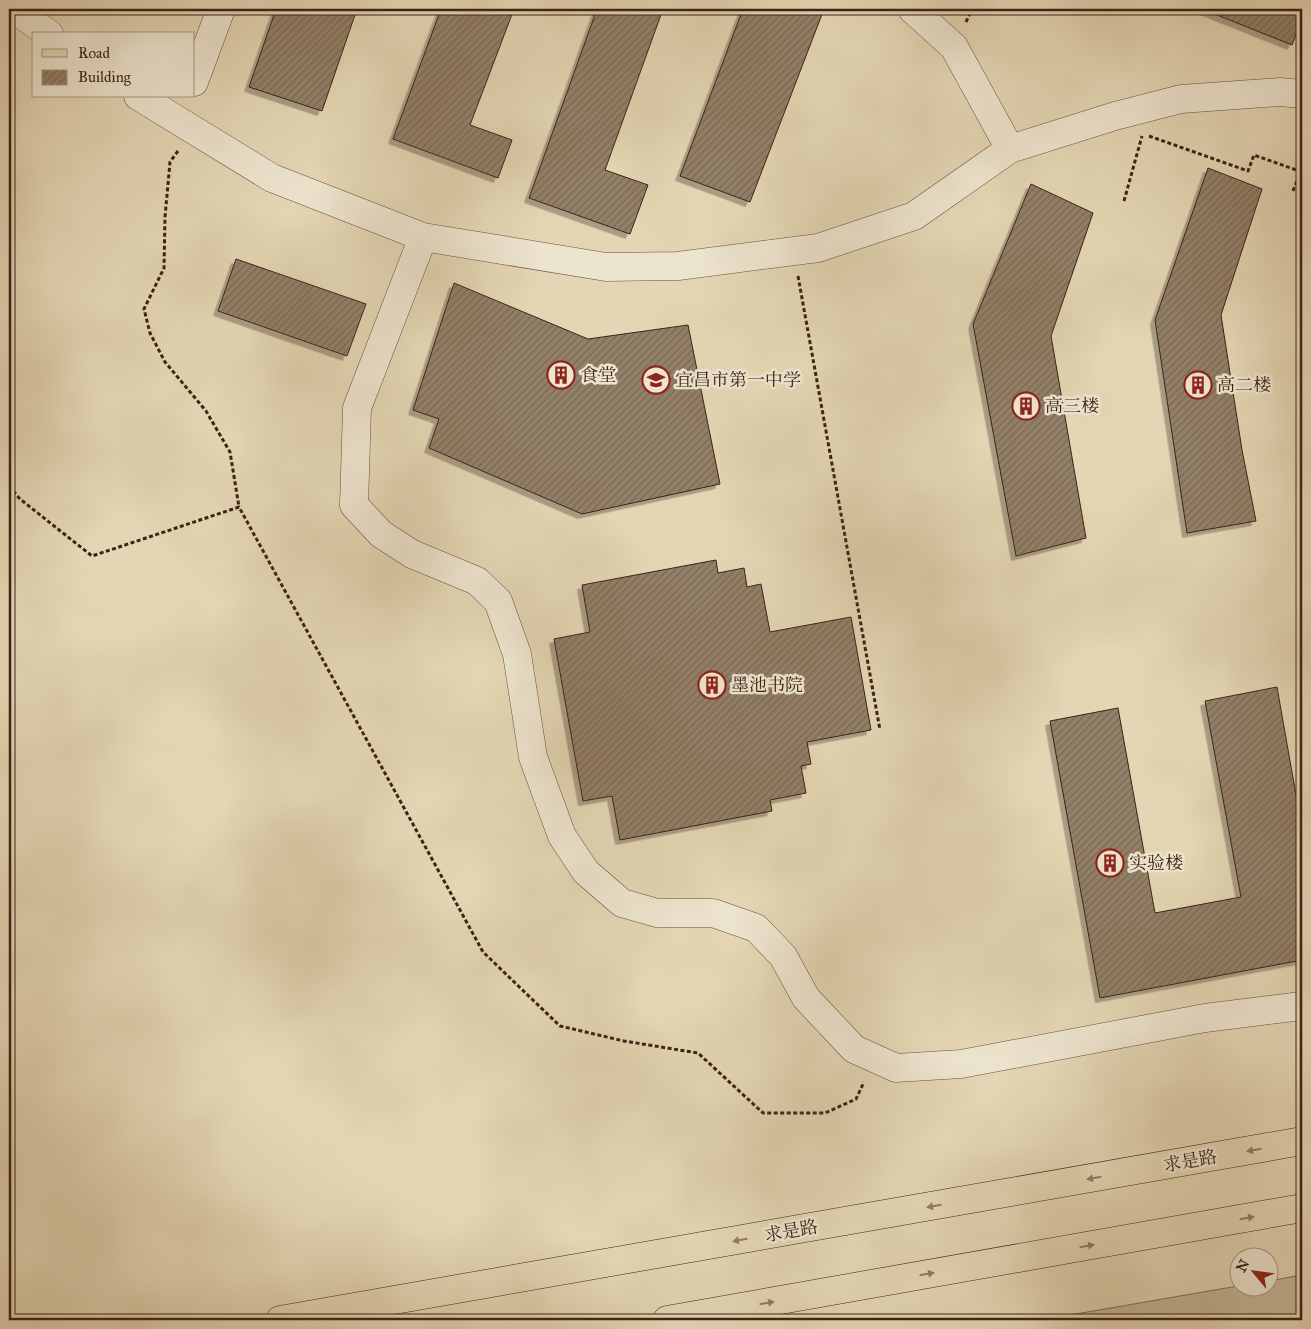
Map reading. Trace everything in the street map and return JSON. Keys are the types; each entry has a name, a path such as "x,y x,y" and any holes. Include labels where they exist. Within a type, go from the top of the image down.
{"main road":[{"name":"求是路","path":"280,1320 1302,1141"},
{"path":"667,1320 1302,1208"}],"lane":[{"path":"14,9 46,32"},
{"path":"195,79 221,9"},
{"path":"912,9 954,47 1010,149"},
{"path":"141,98 272,178 423,237 606,268 678,266 818,248 914,216 1010,149 1115,116 1181,99 1280,92 1302,94"},
{"path":"186,126 189,98"},
{"path":"423,237 357,408 354,506 381,534 412,554 477,581 498,601 517,654 533,757 562,836 586,872 622,903 657,914 713,913 756,928 783,956 806,998 854,1049 896,1068 962,1064 1205,1018 1302,1006"}],"path":[{"path":"186,126 170,162 164,217 164,268 144,309 150,333 165,362 206,411 230,452 240,507 483,952 560,1026 624,1042 698,1053 763,1113 825,1112 856,1099 875,1059"},
{"path":"1124,201 1142,133 1248,171 1254,154 1302,170 1294,191"},
{"path":"793,251 880,730"},
{"path":"9,486 20,498 92,556 240,507"}],"shaded area":[{"path":"1302,1275 1302,1320 1041,1320 1228,1288 1228,1296 1278,1296 1278,1279"}],"building":[{"path":"276,9 357,9 322,111 249,87"},
{"path":"441,9 514,9 470,125 512,140 498,178 393,139"},
{"path":"597,9 663,9 605,170 648,185 630,234 529,198"},
{"path":"743,9 824,9 750,202 680,176"},
{"path":"1202,9 1302,9 1302,19 1292,45"},
{"name":"高二楼","path":"1208,168 1262,189 1221,315 1242,450 1256,521 1187,533 1155,320"},
{"name":"高三楼","path":"1031,184 1093,213 1051,336 1086,538 1016,556 973,324"},
{"path":"236,259 366,304 347,356 218,311"},
{"name":"食堂","path":"454,283 588,339 688,325 720,484 582,514 429,448 439,419 413,410"},
{"name":"墨池书院","path":"716,560 718,573 744,568 747,587 761,584 770,632 851,617 871,730 807,742 811,764 801,766 806,793 770,800 772,811 620,840 612,796 583,801 554,639 590,632 582,585"},
{"name":"实验楼","path":"1277,687 1302,829 1302,960 1100,998 1050,721 1118,708 1155,913 1241,897 1205,701"}],"place":[{"name":"食堂","path":"561,375"},
{"name":"宜昌市第一中学","path":"656,380"},
{"name":"高二楼","path":"1198,385"},
{"name":"高三楼","path":"1026,406"},
{"name":"墨池书院","path":"712,685"},
{"name":"实验楼","path":"1110,863"}]}
